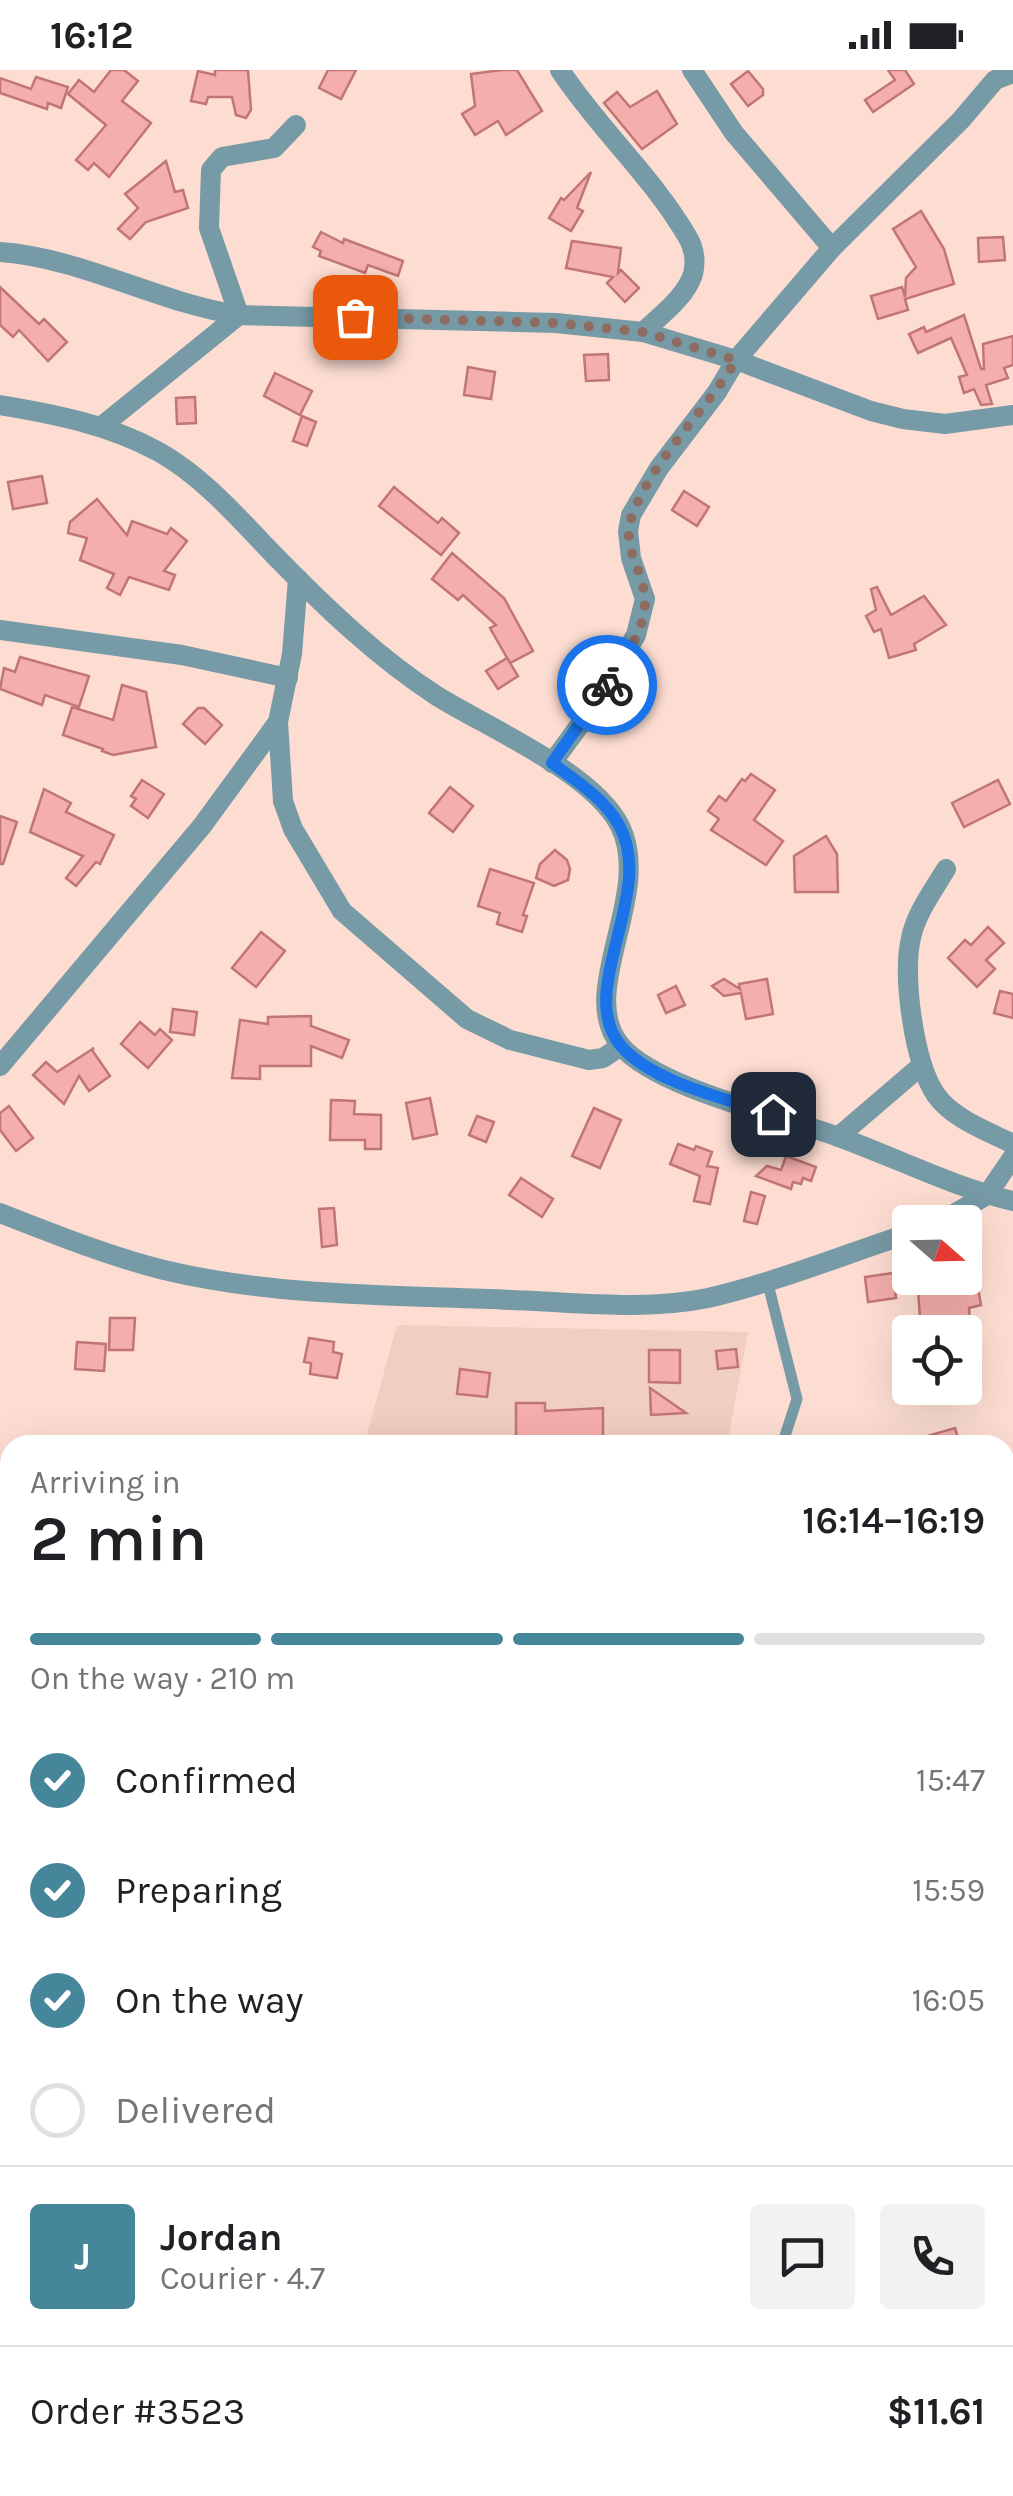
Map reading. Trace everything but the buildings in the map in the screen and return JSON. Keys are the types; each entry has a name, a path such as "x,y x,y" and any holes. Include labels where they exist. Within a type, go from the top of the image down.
{"street":[{"path":"560,70 664,204 689,238 693,250 692,274 686,288 643,332"},
{"path":"692,70 734,133 832,248"},
{"path":"552,763 621,664 644,614 645,599 631,558 628,531 632,515 659,468 717,392 736,360 832,248 962,120 995,80 1013,73"},
{"path":"239,315 210,228 211,170 222,157 274,148 296,124"},
{"path":"0,252 76,268 201,309 239,315 556,323 643,332 736,360 871,412 902,419 945,424 1013,415"},
{"path":"102,426 239,315"},
{"path":"0,406 102,426 160,453 189,472 298,579 404,672 437,696 552,763 594,795 619,824 631,860 607,995 612,1033 640,1062 674,1080 838,1137 987,1195 1013,1201"},
{"path":"298,579 288,678 278,722 283,801 293,829 342,911 415,977 492,1034 589,1060 604,1058 621,1046"},
{"path":"0,630 182,656 288,678"},
{"path":"0,1066 202,826 278,722"},
{"path":"946,870 911,937 910,982 922,1065 937,1095 951,1110 1013,1144"},
{"path":"838,1137 922,1065"},
{"path":"970,1205 987,1195 1013,1157"},
{"path":"0,1212 114,1257 169,1271 335,1293 663,1303 708,1298 815,1268 892,1240"}],"lane":[{"path":"766,1280 797,1399 785,1435"}],"shaded area":[{"path":"397,1325 748,1332 729,1435 367,1435"}],"way so far":[{"path":"355,317 556,323 643,332 736,360 644,490 632,515 628,531 631,558 645,599 644,614 607,685"}],"route":[{"path":"607,685 552,763 608,810 619,824 631,860 629,887 609,972 607,995 612,1033 633,1057 656,1071 773,1114"}]}
